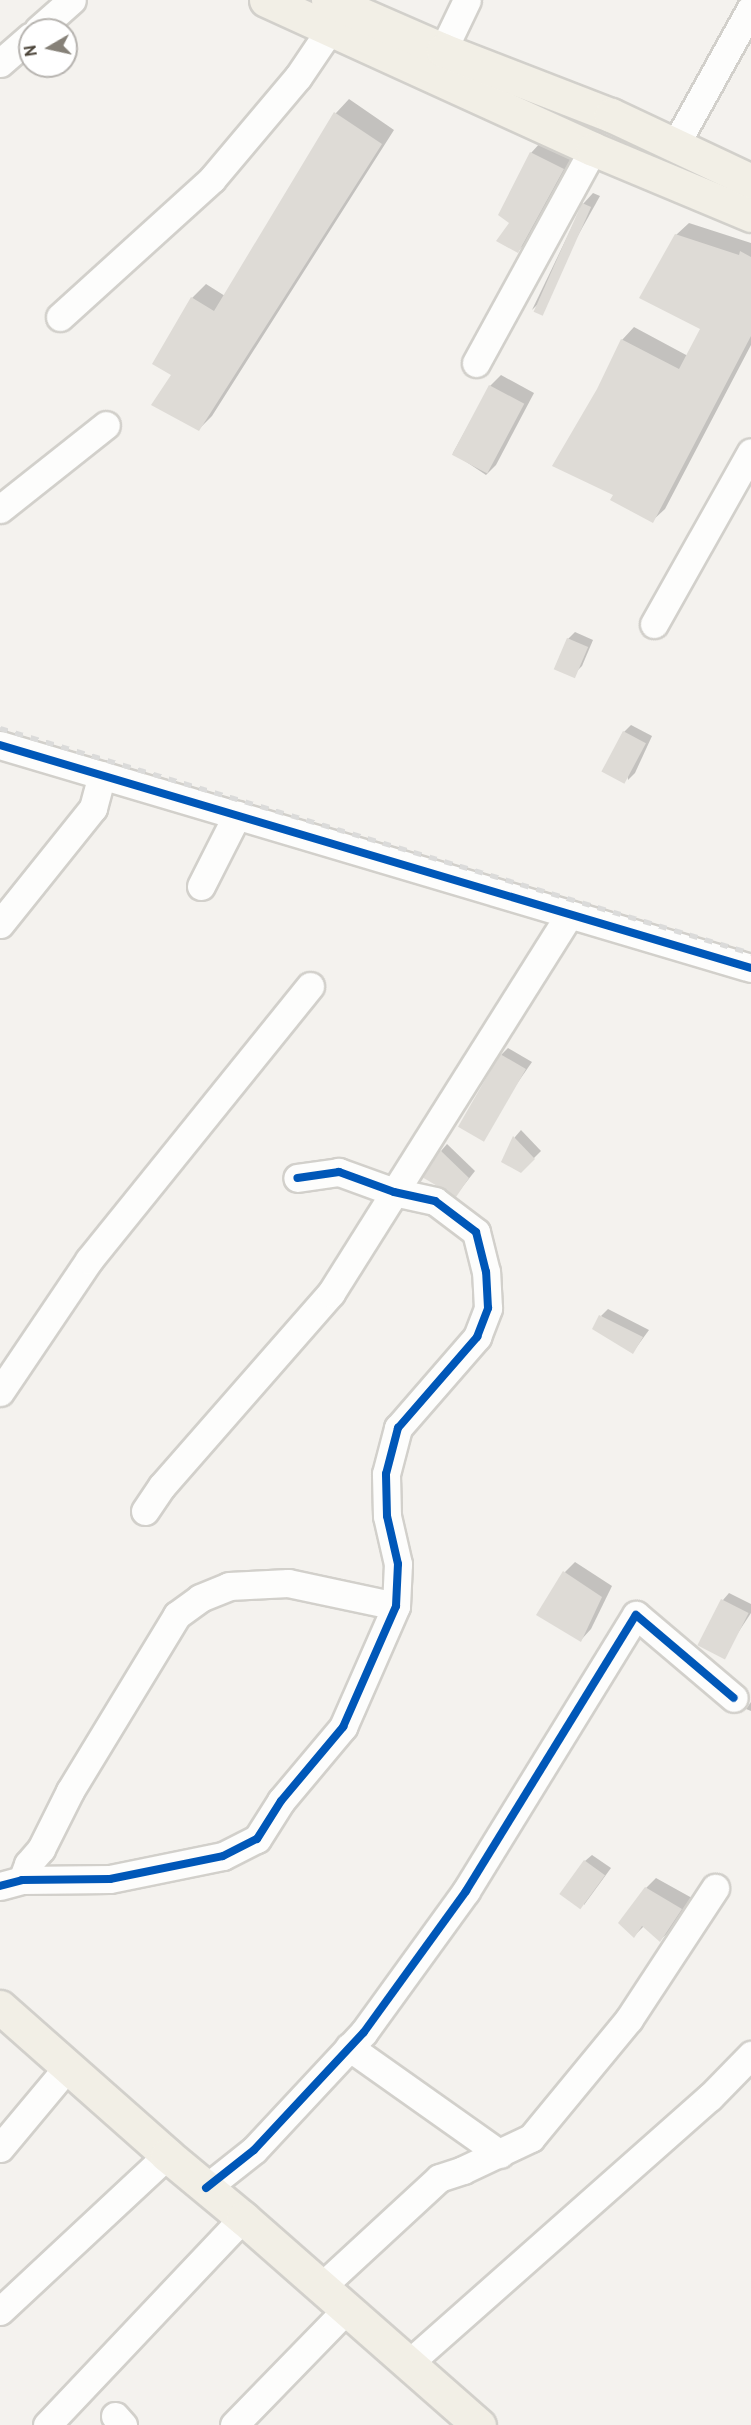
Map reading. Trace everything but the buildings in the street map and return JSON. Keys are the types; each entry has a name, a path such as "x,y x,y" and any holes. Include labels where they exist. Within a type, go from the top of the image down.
{"main road":[{"path":"266,0 338,9 611,115 674,147 748,174"},
{"path":"338,9 593,149 751,215"},
{"path":"0,2007 67,2068 243,2218 320,2288 479,2425"}],"street":[{"path":"52,18 72,0"},
{"path":"443,50 467,0"},
{"path":"674,147 751,8"},
{"path":"60,317 212,179 298,77 338,9"},
{"path":"0,63 18,47"},
{"path":"476,363 593,149"},
{"path":"0,509 106,424"},
{"path":"654,624 751,452"},
{"path":"0,745 751,968"},
{"path":"0,924 93,808 102,775"},
{"path":"201,886 237,815"},
{"path":"146,1511 162,1486 331,1293 569,915"},
{"path":"0,1392 89,1260 310,986"},
{"path":"11,1883 110,1879 223,1856 257,1839 281,1801 343,1727 396,1606 398,1564 387,1516 386,1474 398,1428 477,1337 488,1308 486,1272 476,1232 435,1201 394,1192 339,1172 297,1178"},
{"path":"11,1883 41,1849 70,1791 177,1615 200,1598 229,1586 288,1583 396,1606"},
{"path":"206,2188 254,2150 364,2032 466,1891 636,1615 734,1698"},
{"path":"320,2288 439,2178 500,2154 531,2138 629,2019 715,1888"},
{"path":"349,2047 500,2154"},
{"path":"409,2363 710,2097 751,2055"},
{"path":"0,2148 67,2068"},
{"path":"0,2312 167,2155"},
{"path":"47,2425 243,2218"},
{"path":"234,2425 346,2310"}],"railway":[{"path":"0,728 751,953"}],"cycle path":[{"path":"0,745 751,968"},
{"path":"0,1886 22,1880 110,1879 223,1856 257,1839 281,1801 343,1727 396,1606 398,1564 387,1516 386,1474 398,1428 477,1337 488,1308 486,1272 476,1232 435,1201 394,1192 339,1172 297,1178"},
{"path":"206,2188 254,2150 364,2032 466,1891 636,1615 734,1698"}]}
